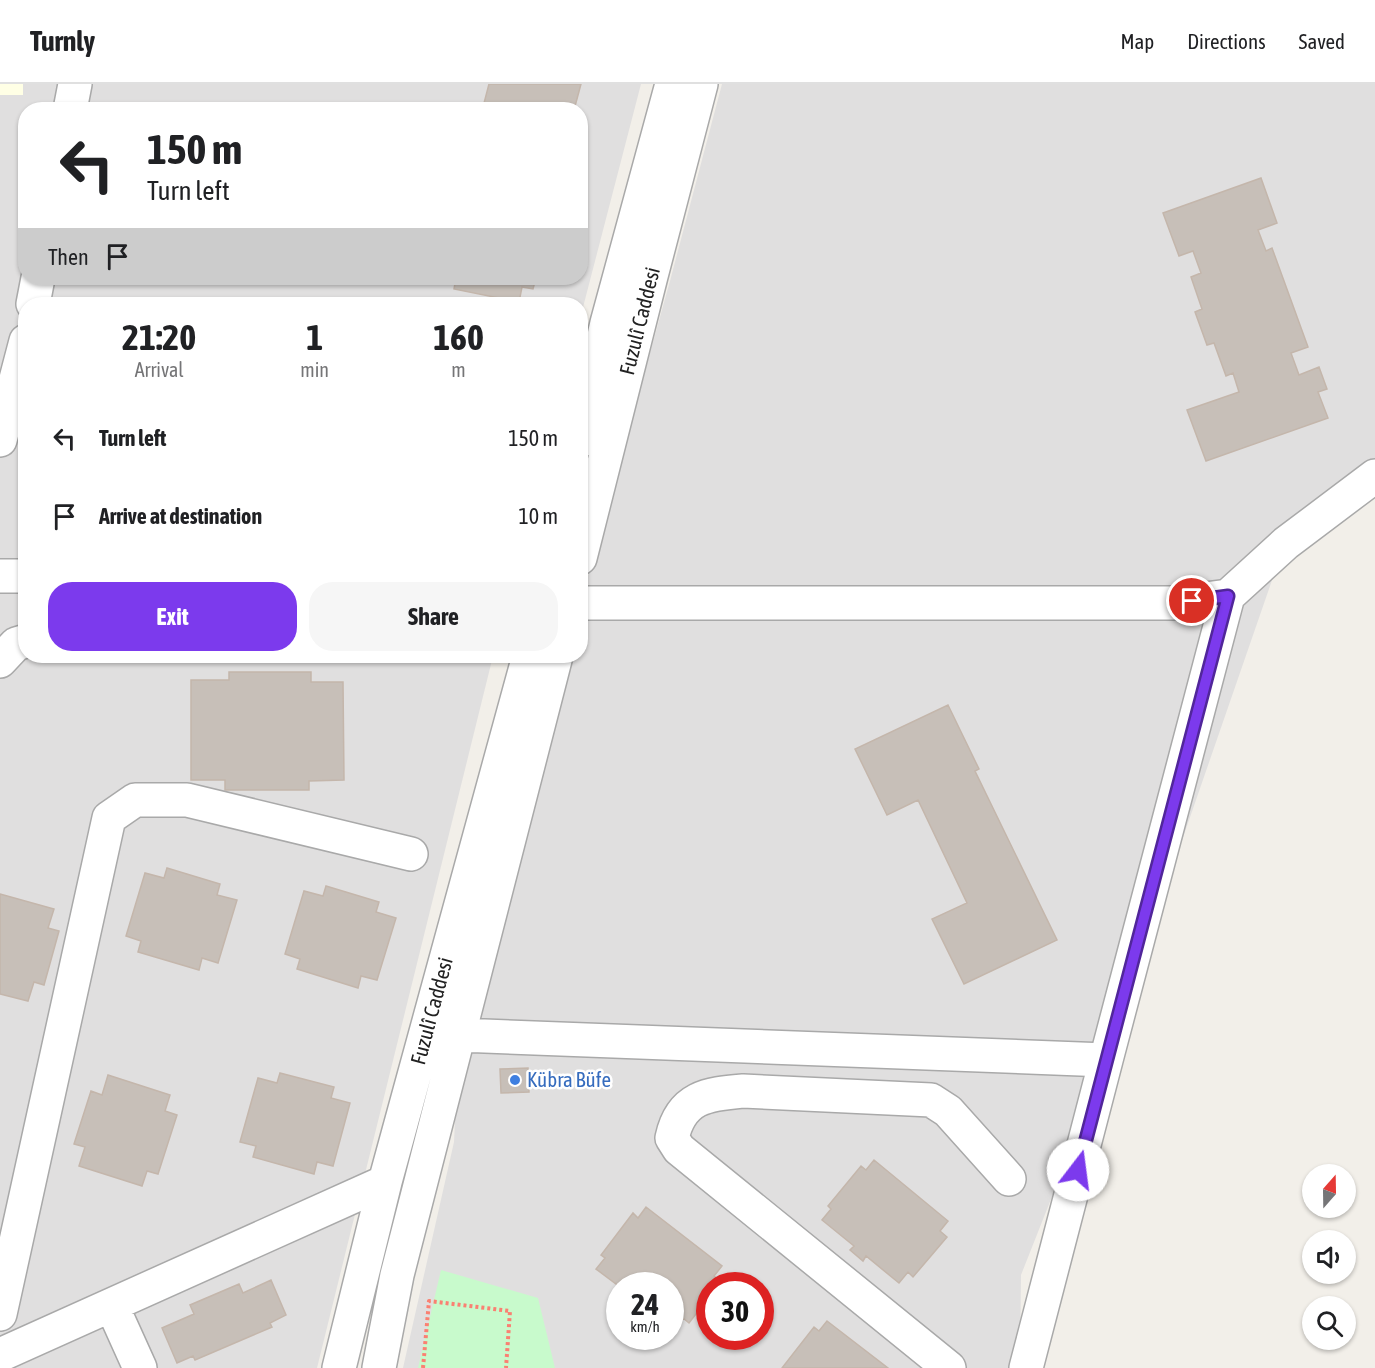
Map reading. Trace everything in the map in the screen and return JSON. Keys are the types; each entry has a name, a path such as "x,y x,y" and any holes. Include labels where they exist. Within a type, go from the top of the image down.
{"street":[{"path":"72,102 75,84"},
{"name":"Fuzulî Caddesi","path":"588,406 607,323 672,84"},
{"name":"Fuzulî Caddesi","path":"588,526 701,84"},
{"path":"0,440 18,371"},
{"path":"1026,1368 1228,596 1286,543 1375,476"},
{"path":"0,576 18,576"},
{"path":"588,603 1162,604 1228,596"},
{"path":"0,660 18,643"},
{"name":"Fuzulî Caddesi","path":"339,1368 385,1182 527,663"},
{"name":"Fuzulî Caddesi","path":"379,1368 397,1275 554,663"},
{"path":"0,1314 109,818 135,800 188,800 411,854"},
{"path":"459,1035 1106,1060"},
{"path":"950,1368 679,1149 672,1138 675,1124 698,1098 713,1093 743,1091 931,1100 948,1111 1009,1179"},
{"path":"0,1355 385,1182"},
{"path":"112,1306 140,1368"}],"path":[{"path":"423,1368 429,1301 510,1311 506,1368"}],"shaded area":[{"path":"0,84 641,84 586,297 18,297 18,663 491,663 317,1368 0,1368"},
{"path":"0,84 23,84 23,95 0,95"},
{"path":"722,84 1375,84 1375,485 1278,563 1106,1060 1021,1275 1020,1368 403,1368 454,1142 459,1035 563,663 588,663 588,576"}],"green space":[{"path":"441,1270 538,1298 555,1368 418,1368"}],"building":[{"path":"489,84 581,84 576,102 484,102"},
{"path":"1261,178 1277,223 1258,230 1266,251 1272,248 1308,347 1291,353 1299,375 1319,367 1327,389 1318,392 1328,418 1206,461 1187,410 1239,392 1233,373 1226,376 1214,343 1207,345 1195,312 1202,309 1191,277 1201,273 1193,251 1179,256 1163,213"},
{"path":"455,285 534,285 533,289 522,287 520,297 494,297 454,289"},
{"path":"229,672 311,672 311,682 343,682 344,780 309,781 309,790 225,790 225,780 191,780 191,680 229,680"},
{"path":"948,705 979,769 975,771 1057,940 964,984 932,919 967,903 918,800 887,815 855,749"},
{"path":"167,868 220,884 217,895 237,900 218,963 202,958 199,970 138,952 141,941 126,936 145,873 164,878"},
{"path":"326,886 379,902 376,912 396,918 377,980 361,976 358,988 297,969 300,959 285,954 304,891 323,896"},
{"path":"0,894 54,909 48,928 59,931 44,985 34,982 28,1001 0,994"},
{"name":"Kübra Büfe","path":"528,1068 529,1092 501,1093 500,1069"},
{"path":"280,1073 334,1087 331,1098 350,1103 333,1166 317,1162 314,1174 253,1157 256,1146 240,1142 258,1078 277,1083"},
{"path":"108,1075 170,1095 165,1111 177,1115 158,1174 147,1171 142,1186 79,1166 85,1147 74,1144 91,1091 102,1095"},
{"path":"874,1160 948,1221 940,1231 947,1237 913,1277 908,1272 899,1283 866,1256 863,1261 850,1250 854,1246 822,1220 831,1209 828,1206 861,1166 866,1170"},
{"path":"646,1207 722,1266 717,1272 696,1272 696,1314 689,1323 684,1319 684,1272 606,1272 606,1276 596,1269 605,1258 601,1255 633,1213 638,1218"},
{"path":"271,1280 286,1315 270,1323 272,1327 195,1360 193,1356 177,1363 162,1328 194,1314 190,1305 239,1284 243,1293"},
{"path":"827,1321 888,1368 782,1368 814,1327 819,1331"}],"place":[{"name":"Kübra Büfe","path":"515,1080"}],"route":[{"path":"1078,1170 1228,596 1192,601"}]}
